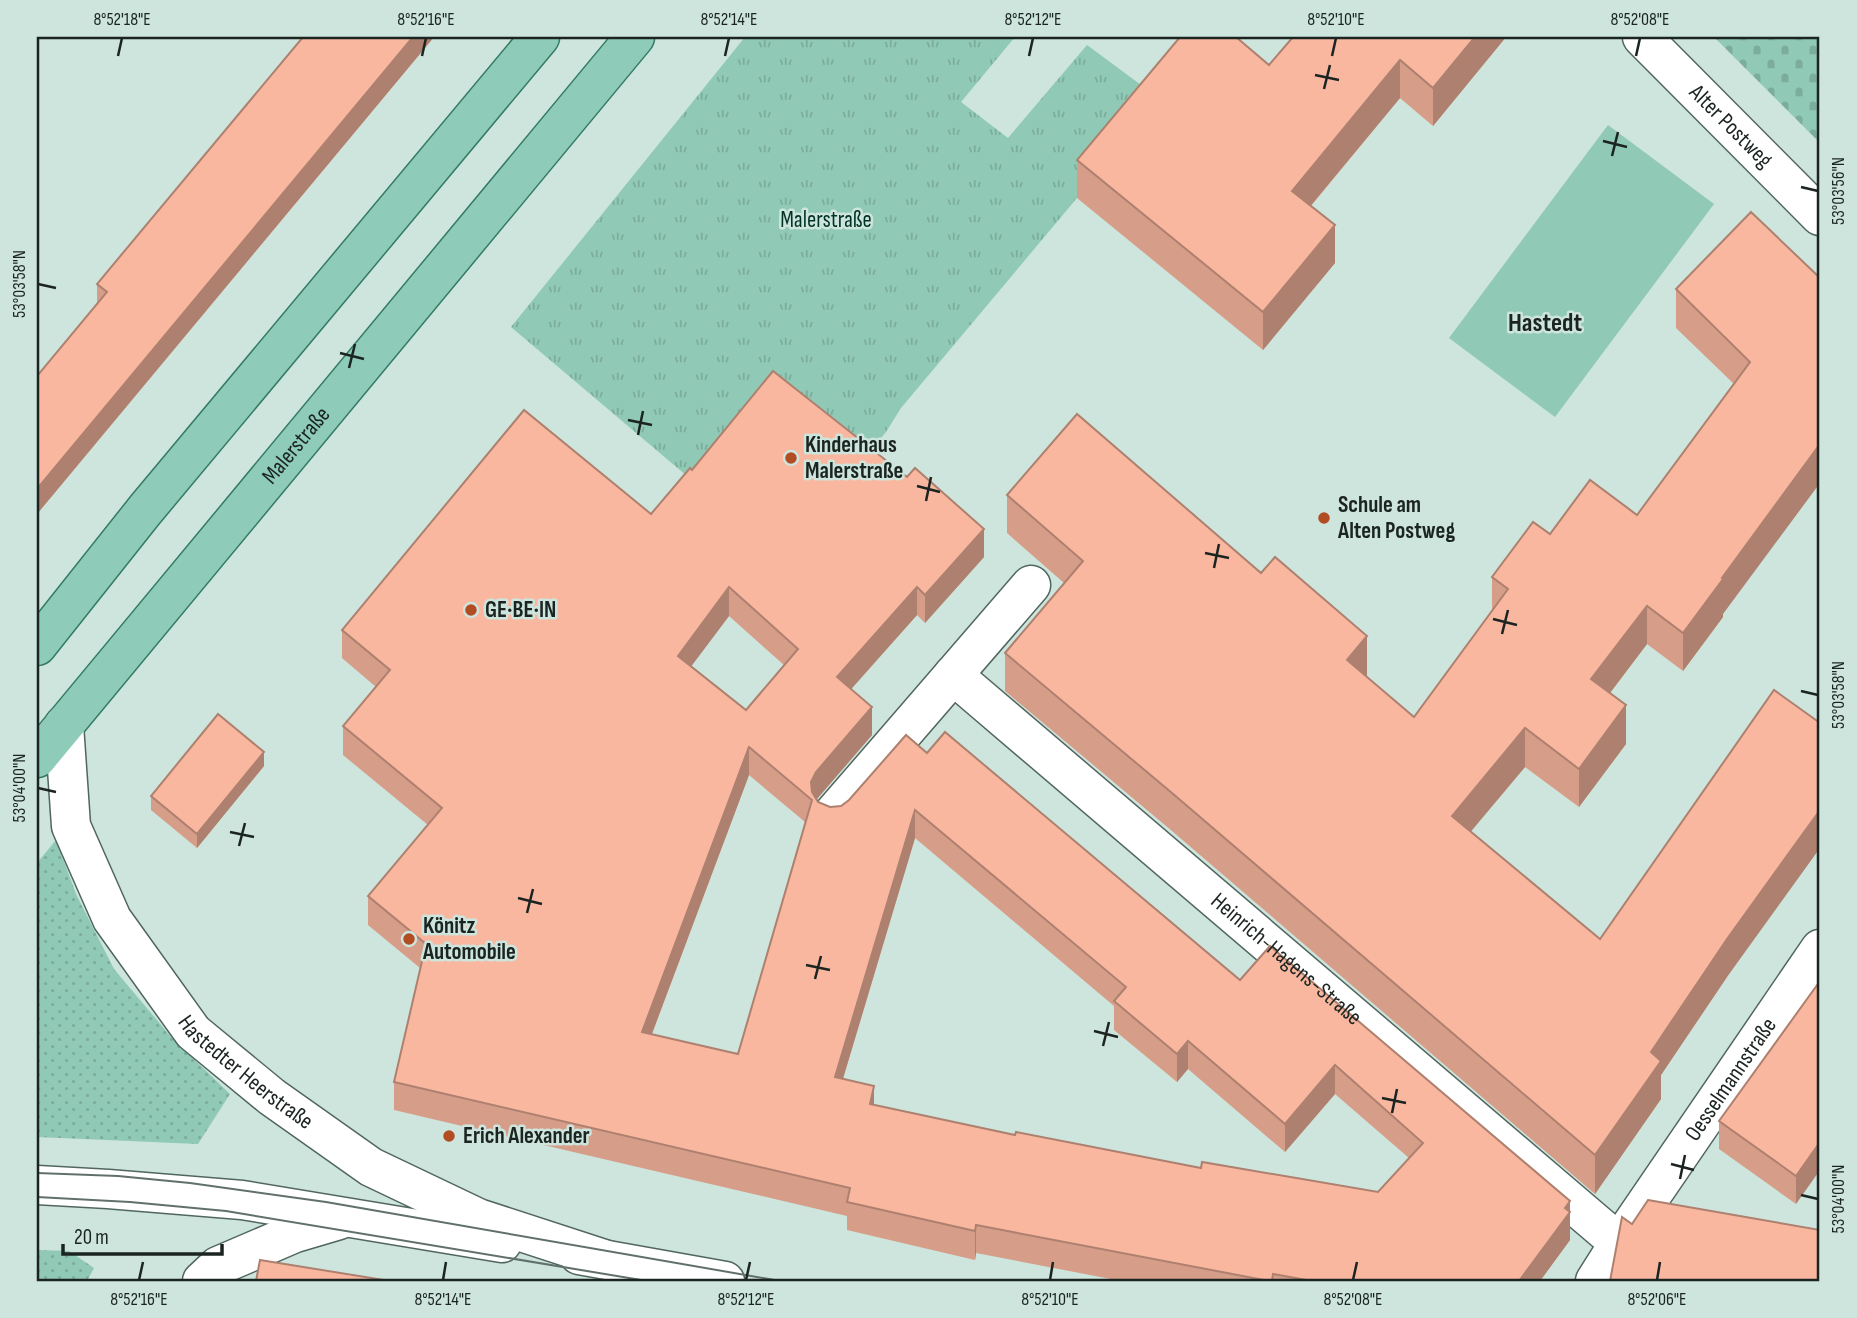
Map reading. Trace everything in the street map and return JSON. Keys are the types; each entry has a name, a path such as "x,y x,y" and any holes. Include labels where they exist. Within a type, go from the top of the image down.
{"main road":[{"path":"37,646 145,510 540,37"},
{"name":"Malerstraße","path":"37,758 635,37"}],"street":[{"name":"Alter Postweg","path":"1642,37 1820,216"},
{"path":"833,814 1031,585"},
{"name":"Heinrich-Hagens-Straße","path":"953,675 1619,1243"},
{"name":"Hastedter Heerstraße","path":"64,725 71,826 113,919 193,1032 272,1097 371,1167 478,1218 604,1259"},
{"name":"Oesselmannstraße","path":"1595,1281 1820,949"},
{"path":"37,1185 108,1188 242,1200 345,1218"},
{"name":"Hastedter Heerstraße","path":"210,1273 295,1233 345,1218 725,1281"}],"green space":[{"name":"Malerstraße","path":"745,37 1015,37 961,102 1008,138 1087,45 1160,99 901,408 886,432 801,533 733,515 511,327"},
{"path":"1714,37 1820,37 1820,143"},
{"path":"1608,125 1714,204 1555,417 1449,338"},
{"path":"56,840 76,894 114,969 172,1038 230,1094 198,1144 37,1137 37,863"},
{"path":"37,1250 69,1251 94,1268 87,1281 37,1281"}],"building":[{"path":"303,37 413,37 37,489 37,376 107,292 97,284"},
{"path":"1180,37 1236,37 1269,65 1293,37 1475,37 1433,88 1400,60 1292,191 1335,225 1263,312 1077,160"},
{"path":"1751,212 1820,278 1820,444 1683,633 1647,606 1591,679 1626,705 1579,769 1525,728 1452,816 1600,939 1774,690 1820,723 1820,810 1727,939 1651,1052 1661,1061 1595,1155 1005,653 1083,561 1007,495 1077,414 1261,573 1275,557 1367,636 1347,660 1414,717 1508,589 1492,577 1533,522 1550,534 1590,480 1637,515 1750,362 1676,289"},
{"path":"773,371 907,477 915,468 984,529 925,595 917,587 837,677 872,707 816,772 811,782 812,792 818,802 830,807 841,806 849,800 906,735 927,753 945,732 1240,980 1270,946 1570,1201 1565,1208 1570,1212 1519,1281 1312,1281 1273,1274 1272,1281 1269,1281 976,1225 975,1231 847,1202 850,1188 394,1082 426,944 368,896 442,808 343,726 390,670 342,630 524,410 651,514 690,468 692,470","holes":["729,587 798,649 746,710 678,656","749,747 812,800 738,1054 642,1032","915,810 1126,987 1114,1001 1177,1054 1188,1041 1285,1124 1335,1065 1423,1143 1378,1192 1202,1162 1201,1168 1016,1132 1015,1135 870,1104 874,1086 835,1077"]},
{"path":"218,714 264,752 197,834 151,796"},
{"path":"1820,981 1820,1142 1796,1176 1719,1121"},
{"path":"1648,1200 1820,1230 1820,1281 1610,1281 1622,1217 1632,1224"},
{"path":"260,1260 390,1281 256,1281"}],"tram line":[{"path":"37,1173 118,1176 190,1183 326,1202 780,1281"},
{"path":"37,1197 226,1211 647,1281"}],"place":[{"name":"Kinderhaus Malerstraße","path":"791,458"},
{"name":"Schule am Alten Postweg","path":"1324,518"},
{"name":"GE·BE·IN","path":"471,610"},
{"name":"Könitz Automobile","path":"409,939"},
{"name":"Erich Alexander","path":"449,1136"}],"district":[{"name":"Hastedt","path":"1545,323"}]}
